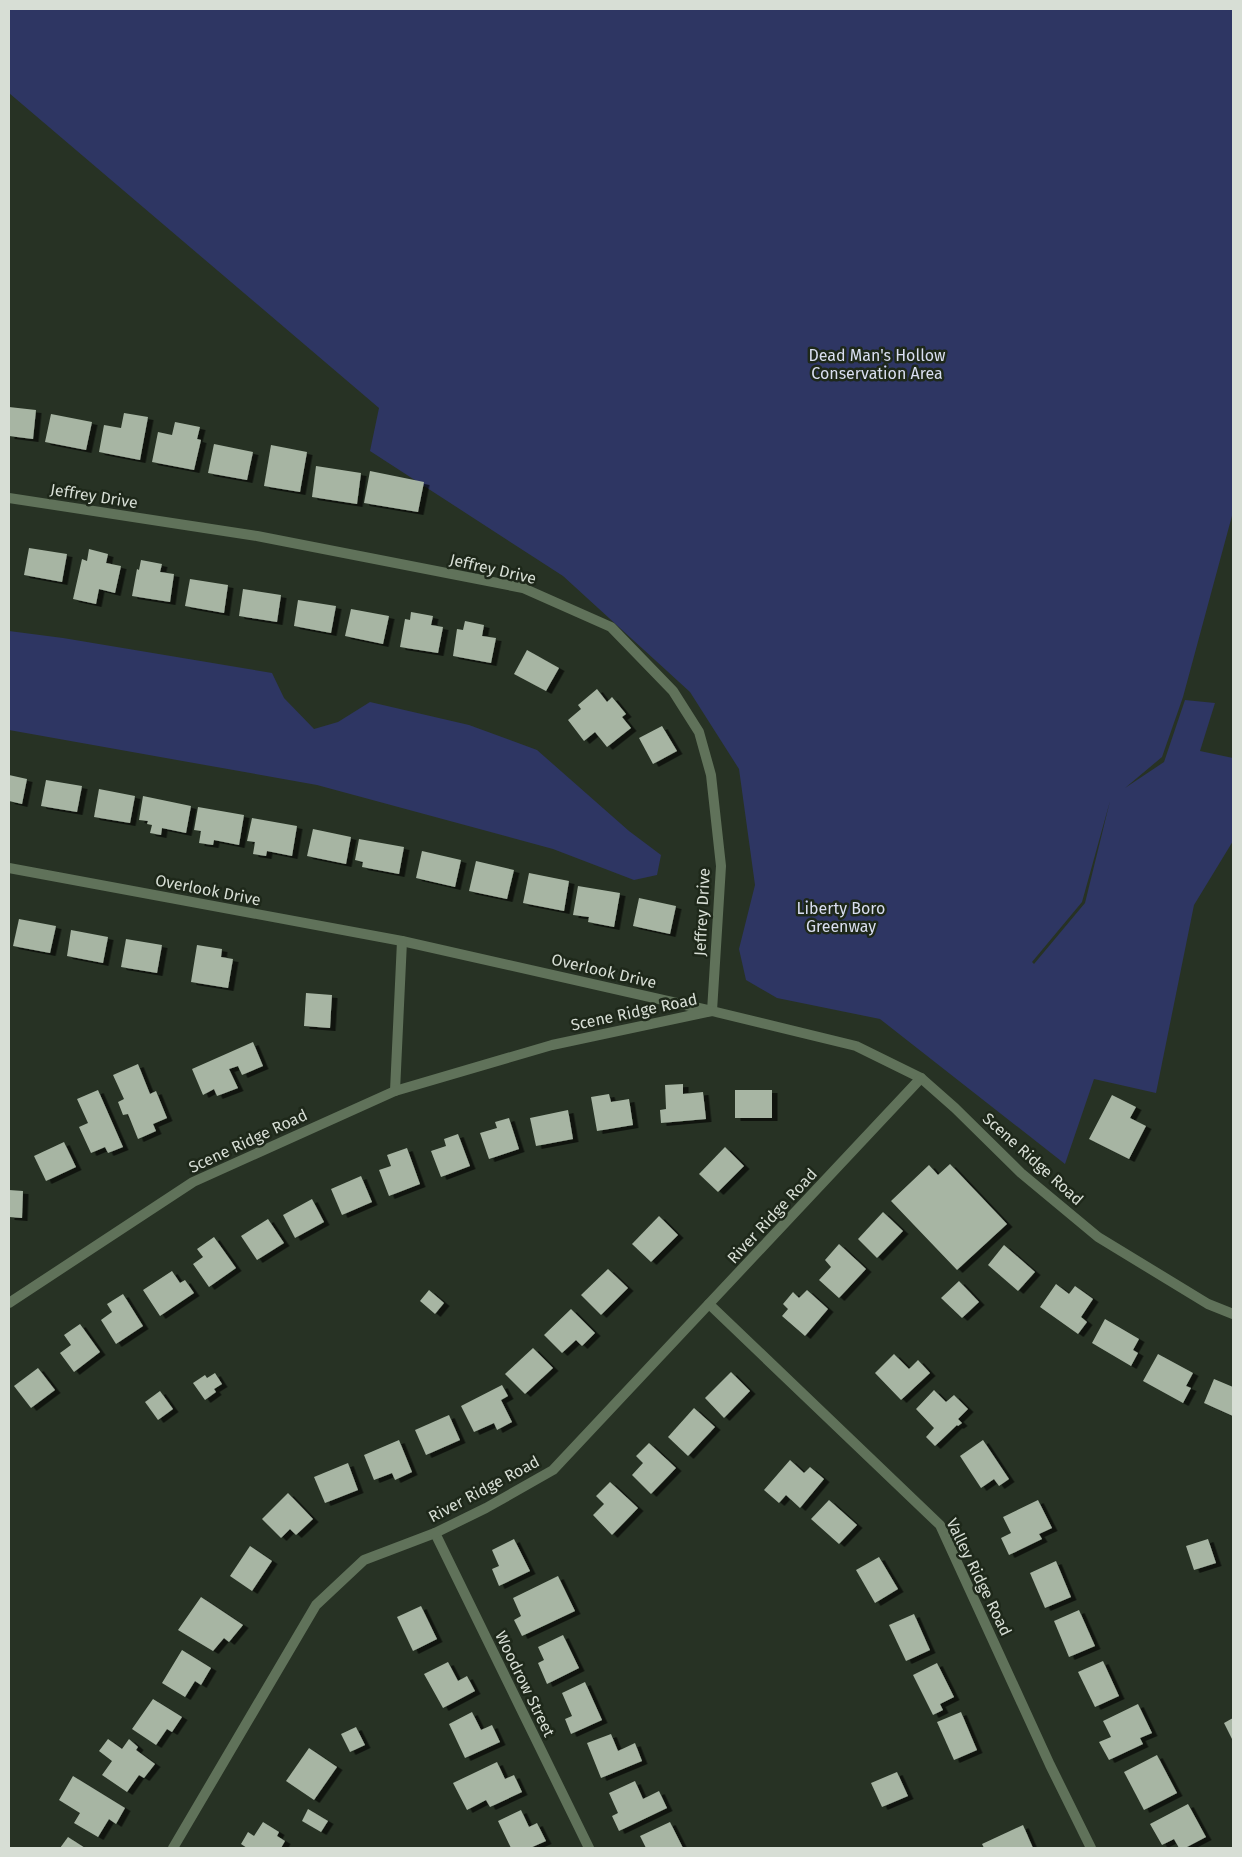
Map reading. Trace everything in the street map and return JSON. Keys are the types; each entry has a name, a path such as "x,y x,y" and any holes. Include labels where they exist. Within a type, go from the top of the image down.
{"street":[{"name":"Jeffrey Drive","path":"9,498 256,536 523,588 611,627 673,691 699,732 708,766 720,866 712,1011"},
{"name":"Overlook Drive","path":"9,868 402,941 712,1011"},
{"path":"395,1091 402,941"},
{"name":"Scene Ridge Road","path":"9,1302 193,1182 395,1091 552,1045 712,1011 856,1046 922,1078 1021,1173 1098,1237 1208,1304 1233,1314"},
{"name":"River Ridge Road","path":"173,1848 316,1605 364,1560 435,1533 486,1508 553,1470 922,1078"},
{"name":"Valley Ridge Road","path":"709,1304 940,1525 1050,1765 1091,1848"},
{"name":"Woodrow Street","path":"435,1533 589,1848"}],"green space":[{"name":"Dead Man's Hollow Conservation Area","path":"9,9 1233,9 1233,512 1183,697 1162,757 1125,788 1164,762 1185,700 1215,703 1200,751 1233,758 1233,841 1194,905 1156,1093 1094,1079 1065,1164 880,1019 777,998 746,980 739,949 755,885 739,769 690,692 563,576 370,451 379,408 9,93","holes":["1110,801 1085,903 1034,964 1032,962 1082,902"]},
{"path":"9,631 63,638 272,673 284,698 314,729 338,722 370,702 469,725 537,750 629,831 661,855 657,875 634,880 553,849 317,785 9,730"}],"building":[{"path":"9,407 36,410 33,439 9,436"},
{"path":"124,413 148,417 140,460 99,452 104,425 121,428"},
{"path":"51,414 92,422 86,450 45,442"},
{"path":"175,422 200,427 197,439 201,440 194,470 152,462 158,432 172,435"},
{"path":"214,444 253,452 247,480 208,473"},
{"path":"271,445 307,452 300,492 264,486"},
{"path":"316,466 361,473 357,504 312,497"},
{"path":"370,471 424,482 418,512 364,503"},
{"path":"29,548 67,554 62,582 24,575"},
{"path":"89,549 108,554 106,563 121,566 115,593 99,589 96,604 73,599 82,559 87,561"},
{"path":"141,560 162,564 160,572 174,574 170,602 132,596 137,569 139,570"},
{"path":"190,579 228,585 224,613 185,606"},
{"path":"243,589 281,595 277,622 239,616"},
{"path":"298,600 336,606 331,633 294,626"},
{"path":"351,609 389,616 383,644 345,636"},
{"path":"411,612 433,616 431,625 443,627 438,653 400,647 405,619 410,620"},
{"path":"465,621 484,625 482,636 496,638 491,663 453,656 457,629 463,630"},
{"path":"527,650 559,668 546,691 514,674"},
{"path":"597,689 607,702 612,697 626,714 622,717 631,728 607,747 595,732 584,741 568,720 581,709 578,705"},
{"path":"662,726 677,751 653,764 639,738"},
{"path":"9,775 27,779 22,804 9,801"},
{"path":"46,780 82,786 77,812 41,806"},
{"path":"99,789 135,796 130,823 94,817"},
{"path":"143,796 191,806 186,833 162,828 161,835 150,833 152,825 147,824 148,821 139,820"},
{"path":"198,807 244,815 239,845 214,840 213,845 199,843 201,831 194,830"},
{"path":"252,818 297,826 292,856 267,851 266,856 253,854 255,842 247,841"},
{"path":"313,829 351,837 346,864 307,856"},
{"path":"359,839 404,847 399,874 362,867 363,862 355,860"},
{"path":"422,851 461,860 455,887 416,878"},
{"path":"476,861 514,870 507,899 469,891"},
{"path":"529,873 569,881 564,911 523,903"},
{"path":"578,886 620,893 614,927 588,922 589,917 573,915"},
{"path":"639,898 676,906 670,934 633,926"},
{"path":"19,919 56,926 50,953 13,946"},
{"path":"71,930 108,937 103,963 67,956"},
{"path":"126,939 162,945 157,973 121,967"},
{"path":"197,945 222,949 221,957 233,959 228,988 191,982"},
{"path":"306,993 332,995 330,1028 304,1026"},
{"path":"253,1042 263,1066 242,1075 238,1066 229,1069 238,1088 217,1096 214,1089 203,1095 192,1069"},
{"path":"138,1064 150,1094 156,1091 167,1118 153,1124 156,1131 138,1139 128,1114 123,1115 118,1102 124,1099 113,1075"},
{"path":"683,1084 683,1094 703,1092 706,1119 661,1123 660,1110 666,1109 665,1085"},
{"path":"98,1090 123,1147 108,1153 105,1147 91,1153 79,1127 88,1123 77,1099"},
{"path":"735,1090 772,1090 772,1118 735,1118"},
{"path":"609,1094 611,1102 629,1099 633,1125 597,1131 591,1097"},
{"path":"1112,1095 1136,1107 1130,1118 1146,1126 1129,1159 1089,1139"},
{"path":"568,1110 573,1139 536,1146 530,1118"},
{"path":"509,1118 519,1149 489,1159 480,1133 497,1128 495,1122"},
{"path":"458,1134 470,1166 441,1177 431,1151 446,1146 444,1139"},
{"path":"64,1142 76,1167 46,1181 34,1156"},
{"path":"725,1147 744,1166 718,1192 699,1174"},
{"path":"407,1148 420,1184 389,1196 379,1170 391,1166 387,1155"},
{"path":"950,1164 1007,1224 957,1270 891,1201 929,1165 938,1175"},
{"path":"361,1176 372,1202 342,1215 331,1189"},
{"path":"9,1190 23,1191 22,1218 9,1217"},
{"path":"312,1199 324,1222 295,1238 283,1215"},
{"path":"883,1212 903,1231 877,1258 858,1239"},
{"path":"659,1216 678,1235 651,1262 632,1244"},
{"path":"268,1219 284,1243 257,1260 241,1236"},
{"path":"214,1237 236,1268 209,1287 193,1264 203,1257 197,1249"},
{"path":"839,1244 866,1269 839,1298 819,1280 831,1267 825,1260"},
{"path":"1004,1245 1035,1272 1018,1291 988,1265"},
{"path":"608,1269 628,1288 601,1315 581,1295"},
{"path":"172,1271 180,1283 185,1280 194,1293 160,1316 143,1290"},
{"path":"959,1281 979,1302 962,1318 941,1298"},
{"path":"1056,1284 1069,1294 1075,1286 1093,1299 1081,1317 1087,1322 1078,1334 1040,1307"},
{"path":"429,1290 444,1303 435,1314 420,1301"},
{"path":"807,1290 828,1309 805,1336 782,1316 788,1309 783,1304 793,1292 799,1298"},
{"path":"123,1294 143,1326 116,1344 101,1320 112,1312 107,1304"},
{"path":"571,1309 595,1333 582,1346 576,1340 562,1353 544,1335"},
{"path":"1105,1319 1139,1339 1133,1350 1138,1353 1131,1366 1092,1343"},
{"path":"80,1324 100,1352 74,1372 60,1353 71,1345 64,1335"},
{"path":"533,1348 553,1368 525,1394 505,1374"},
{"path":"894,1354 909,1369 918,1360 930,1373 901,1400 875,1373"},
{"path":"1158,1354 1193,1373 1186,1386 1191,1388 1183,1403 1143,1381"},
{"path":"38,1368 55,1390 31,1408 14,1386"},
{"path":"731,1372 750,1391 724,1418 705,1398"},
{"path":"215,1373 222,1384 214,1389 216,1392 205,1400 193,1383 205,1375 207,1378"},
{"path":"1214,1379 1233,1387 1233,1416 1204,1403"},
{"path":"502,1385 508,1396 501,1400 512,1422 497,1430 494,1423 474,1432 461,1406"},
{"path":"934,1390 946,1402 954,1395 968,1409 958,1419 962,1423 957,1425 935,1446 926,1437 934,1428 916,1409"},
{"path":"160,1391 173,1409 158,1420 145,1402"},
{"path":"694,1408 715,1427 688,1456 668,1437"},
{"path":"449,1415 460,1440 426,1455 415,1430"},
{"path":"399,1440 412,1472 395,1480 392,1473 374,1480 364,1455"},
{"path":"983,1440 1009,1479 999,1486 994,1479 981,1488 960,1456"},
{"path":"649,1443 676,1468 651,1494 632,1475 643,1463 636,1456"},
{"path":"790,1460 804,1473 810,1467 824,1479 800,1508 786,1495 779,1503 764,1490"},
{"path":"348,1463 358,1490 325,1503 314,1477"},
{"path":"610,1482 638,1508 612,1535 593,1515 604,1504 596,1496"},
{"path":"288,1493 313,1519 296,1535 290,1529 281,1538 262,1519"},
{"path":"829,1500 857,1525 839,1544 811,1519"},
{"path":"1038,1500 1052,1528 1039,1534 1042,1539 1009,1555 1001,1538 1011,1533 1003,1517"},
{"path":"514,1539 530,1571 499,1586 492,1569 499,1566 492,1550"},
{"path":"1208,1539 1216,1563 1194,1570 1186,1546"},
{"path":"250,1546 272,1561 252,1591 230,1576"},
{"path":"879,1557 898,1589 875,1603 856,1570"},
{"path":"1056,1561 1071,1597 1045,1608 1030,1573"},
{"path":"558,1576 575,1611 522,1636 514,1620 521,1616 513,1598"},
{"path":"201,1597 243,1625 229,1642 224,1638 213,1651 178,1630"},
{"path":"421,1606 437,1639 413,1651 397,1617"},
{"path":"1079,1610 1095,1646 1069,1657 1054,1621"},
{"path":"914,1614 930,1650 906,1661 889,1625"},
{"path":"563,1635 579,1668 547,1684 538,1663 544,1660 538,1647"},
{"path":"182,1650 211,1668 201,1685 195,1681 185,1697 162,1683"},
{"path":"1103,1661 1119,1696 1095,1707 1078,1672"},
{"path":"448,1662 458,1681 467,1676 475,1691 443,1708 424,1674"},
{"path":"937,1663 954,1697 940,1704 943,1710 933,1715 913,1675"},
{"path":"585,1682 602,1720 571,1734 565,1719 572,1716 562,1693"},
{"path":"153,1699 182,1717 172,1732 167,1729 156,1745 132,1729"},
{"path":"1138,1704 1152,1733 1140,1738 1143,1744 1109,1760 1099,1742 1111,1737 1103,1721"},
{"path":"472,1712 481,1730 492,1725 500,1742 465,1758 449,1724"},
{"path":"961,1712 977,1750 954,1760 937,1722"},
{"path":"1233,1718 1233,1741 1224,1723"},
{"path":"356,1727 365,1745 350,1752 341,1734"},
{"path":"611,1734 618,1751 635,1743 642,1761 601,1778 587,1743"},
{"path":"108,1739 122,1749 129,1739 138,1747 136,1750 155,1764 144,1778 139,1775 127,1792 102,1775 112,1761 99,1751"},
{"path":"309,1748 337,1767 314,1800 286,1781"},
{"path":"1157,1755 1177,1793 1144,1810 1124,1772"},
{"path":"497,1762 505,1779 514,1775 522,1792 490,1807 486,1800 467,1810 453,1783"},
{"path":"897,1772 908,1796 882,1807 871,1783"},
{"path":"73,1776 125,1808 116,1824 109,1819 98,1837 74,1823 80,1813 59,1800"},
{"path":"635,1781 643,1799 659,1791 667,1808 619,1831 612,1816 618,1813 609,1793"},
{"path":"1188,1804 1206,1837 1185,1848 1179,1848 1174,1839 1162,1845 1150,1824"},
{"path":"308,1809 328,1821 321,1832 302,1821"},
{"path":"521,1810 529,1827 537,1823 546,1841 530,1848 511,1848 498,1821"},
{"path":"263,1822 279,1832 277,1836 285,1841 281,1848 247,1848 241,1844 248,1832 254,1836"},
{"path":"670,1822 683,1848 646,1848 640,1836"},
{"path":"1023,1825 1033,1848 984,1848 982,1844"},
{"path":"68,1837 85,1848 60,1848"}],"park label":[{"name":"Liberty Boro Greenway","path":"841,917"}]}
